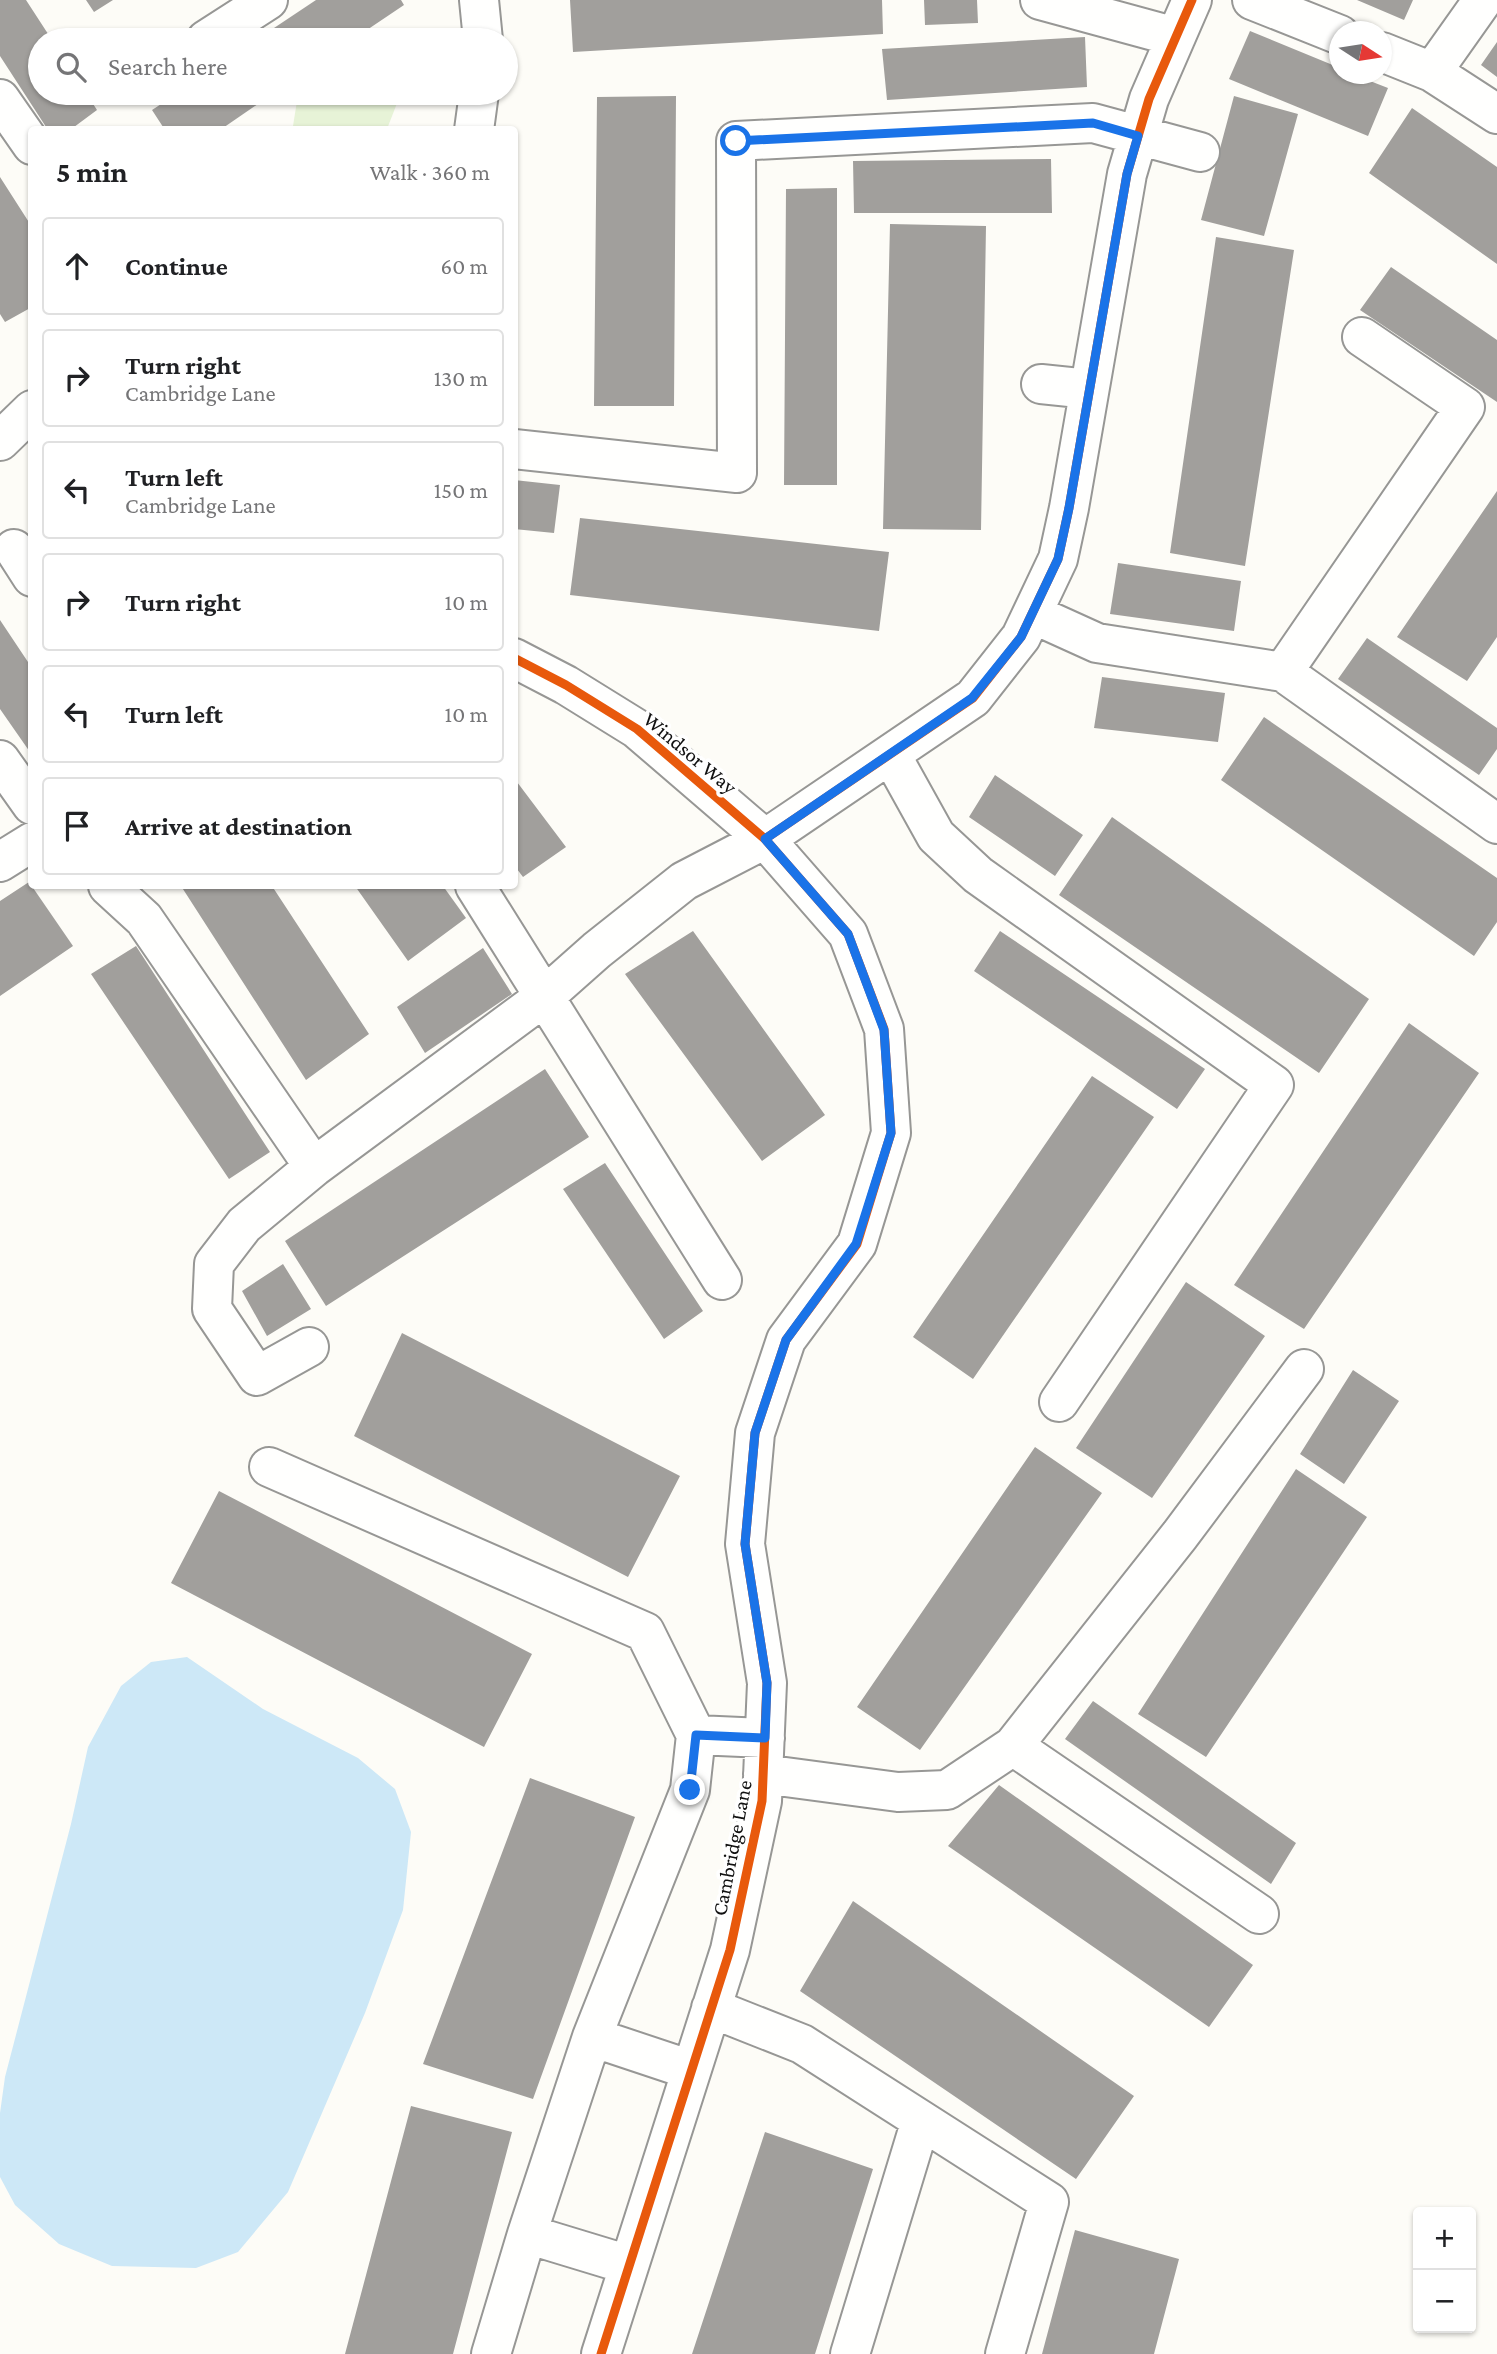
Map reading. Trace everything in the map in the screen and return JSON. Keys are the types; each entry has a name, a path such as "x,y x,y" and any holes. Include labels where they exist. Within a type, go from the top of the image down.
{"street":[{"path":"225,28 268,0"},
{"path":"479,0 482,28"},
{"path":"1040,0 1176,37"},
{"path":"309,1347 257,1376 212,1309 214,1264 244,1225 314,1167 544,996 684,881 765,839 972,698 1021,637 1058,559 1127,174 1149,99 1192,0"},
{"path":"1252,0 1329,31"},
{"path":"1432,72 1483,0"},
{"path":"1392,56 1432,72 1497,114"},
{"path":"0,100 28,139"},
{"path":"475,126 477,105"},
{"path":"518,449 737,473 736,141 1093,123 1200,152"},
{"path":"1283,672 1465,407 1362,337"},
{"path":"1041,384 1089,389"},
{"path":"0,441 28,414"},
{"path":"1033,614 1097,643 1283,672 1497,824"},
{"name":"Windsor Way","path":"518,660 566,685 637,729 765,839"},
{"path":"891,755 936,836 978,875 1274,1085 1059,1402"},
{"path":"0,760 28,799"},
{"name":"Cambridge Lane","path":"601,2354 730,1950 762,1801 767,1683 745,1544 755,1433 786,1340 856,1244 891,1133 884,1030 848,934 765,839"},
{"path":"0,862 28,844"},
{"path":"111,889 144,919 314,1167"},
{"path":"477,889 722,1280"},
{"path":"696,1735 898,1792 947,1790 1013,1746 1180,1535 1304,1369"},
{"path":"270,1467 645,1632 696,1735 690,1790 592,2037 527,2234 491,2354"},
{"path":"1013,1746 1259,1914"},
{"path":"710,2008 802,2044 1049,2202 1005,2354"},
{"path":"592,2037 691,2070"},
{"path":"858,2352 921,2120"},
{"path":"527,2234 629,2265"}],"green space":[{"path":"296,105 396,105 388,126 293,126"}],"water":[{"path":"187,1657 263,1709 358,1758 395,1789 411,1832 403,1910 365,2013 288,2192 238,2252 196,2268 112,2266 59,2244 15,2205 0,2177 0,2113 5,2077 71,1824 88,1747 121,1686 151,1662"}],"building":[{"path":"0,0 26,0 44,28 28,28 28,99 0,56"},
{"path":"86,0 113,0 94,12"},
{"path":"316,0 401,0 404,5 370,28 274,28"},
{"path":"570,0 882,0 883,34 573,52"},
{"path":"924,0 977,0 978,23 925,25"},
{"path":"1357,0 1413,0 1404,20"},
{"path":"1250,31 1329,63 1329,84 1378,84 1388,88 1368,136 1229,79"},
{"path":"1085,37 1087,87 887,100 882,49"},
{"path":"1497,42 1497,77 1481,65"},
{"path":"676,96 674,406 594,406 597,97"},
{"path":"1234,96 1298,114 1264,236 1201,220"},
{"path":"32,105 94,105 97,110 75,126 45,126"},
{"path":"160,105 256,105 226,126 162,126 152,110"},
{"path":"1412,108 1497,167 1497,264 1369,173"},
{"path":"1051,159 1052,213 854,213 853,161"},
{"path":"0,177 28,221 28,309 5,322 0,314"},
{"path":"837,188 837,485 784,485 786,189"},
{"path":"890,224 986,226 981,530 883,529"},
{"path":"1216,237 1294,250 1245,566 1170,553"},
{"path":"1391,267 1497,340 1497,402 1360,310"},
{"path":"518,480 560,485 554,533 518,529"},
{"path":"1497,491 1497,637 1467,681 1397,637"},
{"path":"580,518 889,552 879,631 570,595"},
{"path":"1118,563 1241,581 1234,631 1110,614"},
{"path":"0,620 28,662 28,749 0,709"},
{"path":"1367,638 1497,728 1497,749 1479,775 1338,679"},
{"path":"1102,677 1225,693 1218,742 1094,728"},
{"path":"1264,717 1497,878 1497,922 1474,956 1221,780"},
{"path":"995,775 1083,835 1055,876 969,817"},
{"path":"518,783 566,847 523,877 518,870"},
{"path":"1112,817 1369,999 1319,1073 1059,895"},
{"path":"28,883 28,889 34,889 73,946 0,996 0,901"},
{"path":"183,889 274,889 369,1034 306,1080"},
{"path":"357,889 445,889 466,918 408,961"},
{"path":"693,931 825,1115 762,1161 625,974"},
{"path":"1000,931 1205,1069 1177,1109 974,971"},
{"path":"136,946 270,1152 229,1179 91,974"},
{"path":"483,948 512,994 425,1053 397,1007"},
{"path":"1409,1023 1479,1073 1304,1329 1234,1285"},
{"path":"545,1069 589,1137 326,1306 285,1241"},
{"path":"1092,1076 1154,1117 973,1379 913,1337"},
{"path":"605,1163 703,1311 664,1339 563,1189"},
{"path":"283,1264 311,1309 267,1336 242,1291"},
{"path":"1186,1282 1265,1336 1152,1498 1076,1448"},
{"path":"402,1333 680,1476 628,1577 354,1436"},
{"path":"1353,1370 1399,1401 1344,1484 1300,1454"},
{"path":"1035,1447 1102,1493 920,1750 857,1707"},
{"path":"1296,1469 1367,1517 1206,1757 1138,1714"},
{"path":"219,1491 532,1654 484,1747 171,1583"},
{"path":"1093,1701 1296,1843 1271,1884 1065,1739"},
{"path":"530,1778 635,1817 533,2099 423,2064"},
{"path":"999,1785 1253,1965 1209,2027 948,1846"},
{"path":"853,1901 1134,2096 1076,2179 800,1991"},
{"path":"411,2106 512,2132 453,2354 345,2354"},
{"path":"765,2132 873,2169 815,2354 692,2354"},
{"path":"1075,2230 1179,2259 1154,2354 1042,2354"}],"cycle path":[{"path":"765,839 973,698 1021,637 1058,559 1127,174 1149,99 1192,0"},
{"path":"518,660 566,685 637,729 765,839 848,934 884,1029 891,1133 857,1244 786,1340 755,1433 745,1544 767,1683 762,1801 730,1950 601,2354"}],"route":[{"path":"690,1790 696,1735 765,1738 767,1683 745,1544 755,1433 786,1340 856,1244 891,1133 884,1030 848,934 765,839 972,698 998,669 1021,637 1058,559 1127,174 1138,136 1093,123 736,141"}]}
